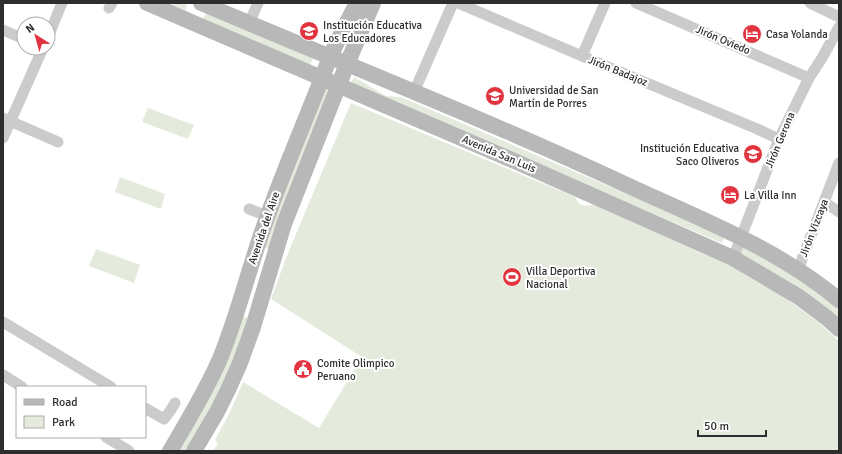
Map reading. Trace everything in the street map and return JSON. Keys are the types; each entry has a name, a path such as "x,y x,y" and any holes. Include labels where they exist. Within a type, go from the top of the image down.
{"main road":[{"name":"Avenida San Luis","path":"147,3 520,163 733,258 799,297 839,329"},
{"path":"189,22 197,3"},
{"path":"201,3 587,166 741,238 799,270 839,300"},
{"name":"Avenida del Aire","path":"170,451 219,361 232,326 267,216 330,57 357,3"},
{"name":"Avenida del Aire","path":"194,451 217,412 240,363 253,326 284,224 338,85 373,3"},
{"path":"244,288 263,294"}],"street":[{"path":"56,18 62,3"},
{"path":"249,24 258,3"},
{"path":"414,92 453,3"},
{"name":"Jirón Badajoz","path":"458,3 779,139"},
{"path":"582,56 606,3"},
{"name":"Jirón Oviedo","path":"636,3 809,78"},
{"path":"810,3 839,17"},
{"name":"Jirón Gerona","path":"733,258 779,139 809,78 839,27"},
{"path":"3,30 16,36"},
{"path":"3,138 7,120 39,56"},
{"path":"7,120 58,142"},
{"name":"Jirón Vizcaya","path":"799,270 839,163"},
{"path":"824,202 839,212"},
{"path":"249,209 267,216"},
{"path":"3,322 109,386"},
{"path":"3,375 20,386"},
{"path":"146,409 164,419 173,407 187,422"},
{"path":"108,438 129,451"}],"green space":[{"path":"158,3 182,3 187,5 185,14"},
{"path":"206,13 313,58 310,65 202,21"},
{"path":"354,77 386,96 401,97 725,236 722,243 350,85"},
{"path":"323,82 336,87 269,249 262,247"},
{"name":"Villa Deportiva Nacional","path":"351,103 575,197 578,203 582,205 594,205 705,255 719,258 772,288 818,322 839,341 839,451 213,451 218,443 215,440 230,412 243,382 319,428 362,357 271,299 288,253"},
{"path":"148,108 194,125 188,139 142,122"},
{"path":"120,177 165,194 161,209 115,192"},
{"path":"743,242 839,304 839,320 738,257"},
{"path":"96,249 140,265 134,283 89,266"},
{"path":"240,316 248,318 227,378 188,451 174,451"}],"place":[{"name":"Institución Educativa Los Educadores","path":"309,31"},
{"name":"Casa Yolanda","path":"752,34"},
{"name":"Universidad de San Martín de Porres","path":"495,96"},
{"name":"Institución Educativa Saco Oliveros","path":"753,154"},
{"name":"La Villa Inn","path":"730,195"},
{"name":"Villa Deportiva Nacional","path":"512,277"},
{"name":"Comite Olimpico Peruano","path":"303,369"}]}
